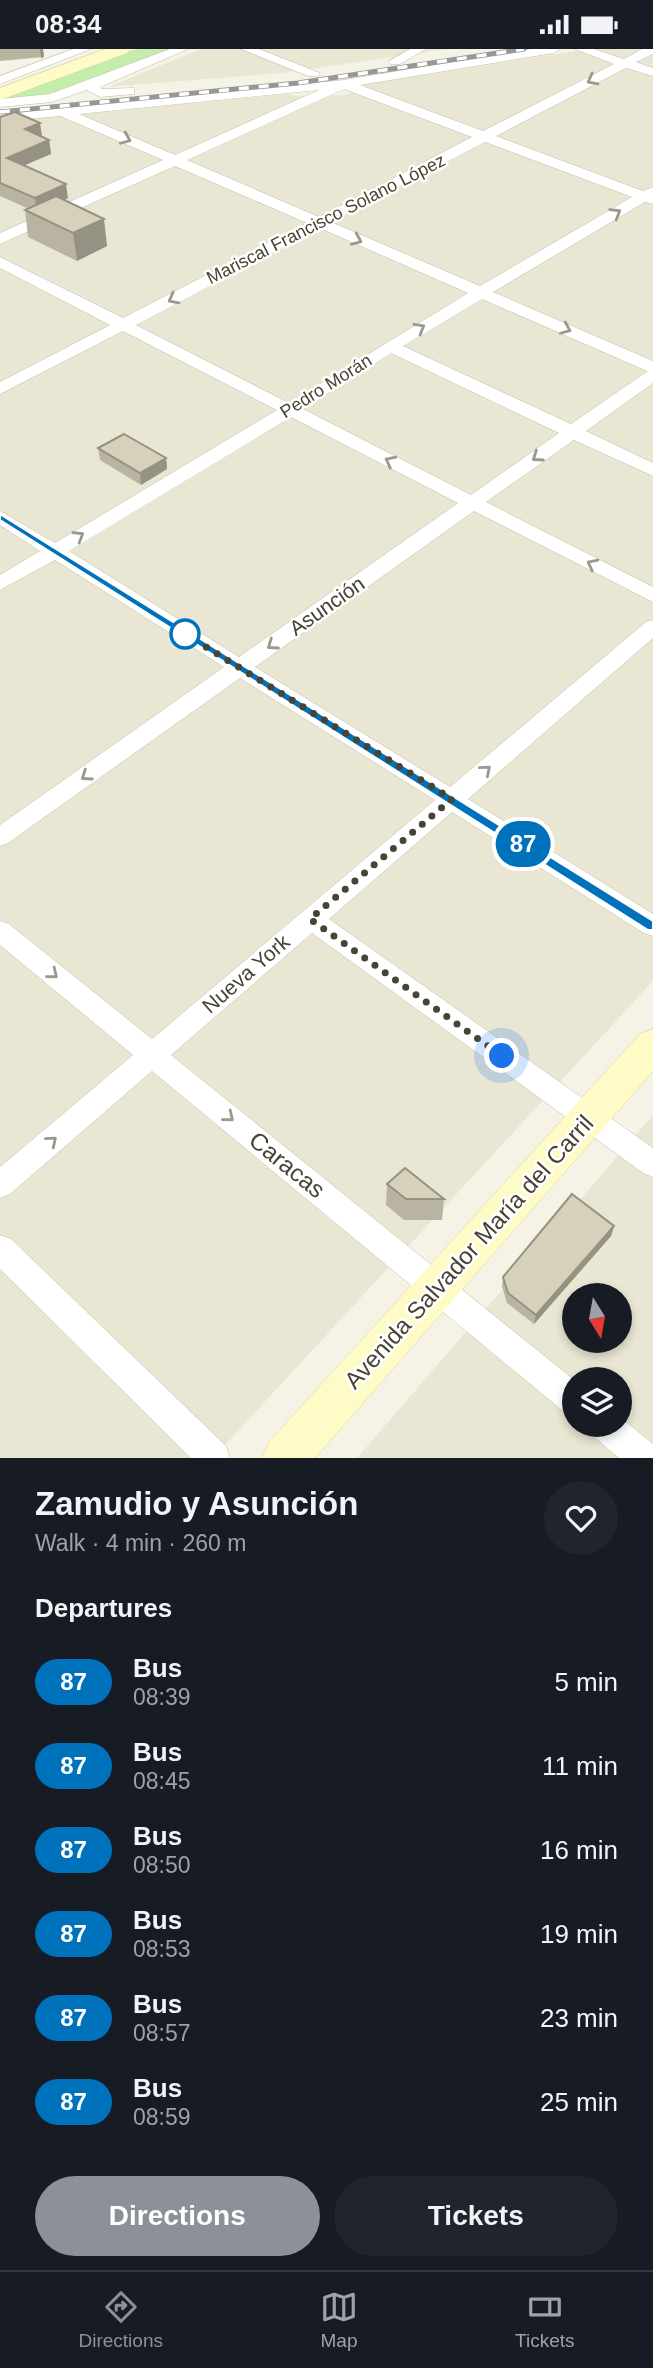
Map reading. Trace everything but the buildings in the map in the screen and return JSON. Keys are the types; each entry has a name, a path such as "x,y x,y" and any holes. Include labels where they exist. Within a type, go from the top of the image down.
{"main road":[{"path":"0,86 101,49"},
{"path":"0,94 121,49"},
{"name":"Avenida Salvador María del Carril","path":"285,1458 653,1045"}],"street":[{"path":"0,80 85,49"},
{"path":"0,103 52,98 182,49"},
{"path":"96,83 93,89 100,93 320,72 247,49"},
{"path":"420,49 388,62 472,49"},
{"path":"0,124 23,116 344,84 554,49"},
{"path":"581,49 653,72"},
{"name":"Mariscal Francisco Solano López","path":"0,389 652,49"},
{"path":"0,239 344,84 650,196"},
{"path":"63,112 653,367"},
{"name":"Pedro Morán","path":"0,584 390,346 650,196"},
{"path":"0,262 653,596"},
{"path":"390,346 653,470"},
{"name":"Asunción","path":"0,837 653,375"},
{"path":"0,517 653,926"},
{"name":"Nueva York","path":"0,1185 653,627"},
{"path":"310,919 653,1164"},
{"name":"Caracas","path":"0,931 562,1389"},
{"path":"0,1249 214,1458"},
{"path":"619,1437 645,1458"}],"shaded area":[{"path":"201,49 447,49 282,73 108,87"},
{"path":"589,49 653,49 653,981 213,1458 0,1458 0,131 32,118 288,94 346,95 367,84"},
{"path":"653,1115 653,1458 357,1458"}],"green space":[{"path":"138,49 177,49 47,95 0,100 114,55"}],"railway":[{"path":"0,112 298,83 524,49"}],"bus line":[{"name":"87","path":"0,517 653,926"}],"route":[{"path":"185,634 452,799 310,919 502,1056"}]}
